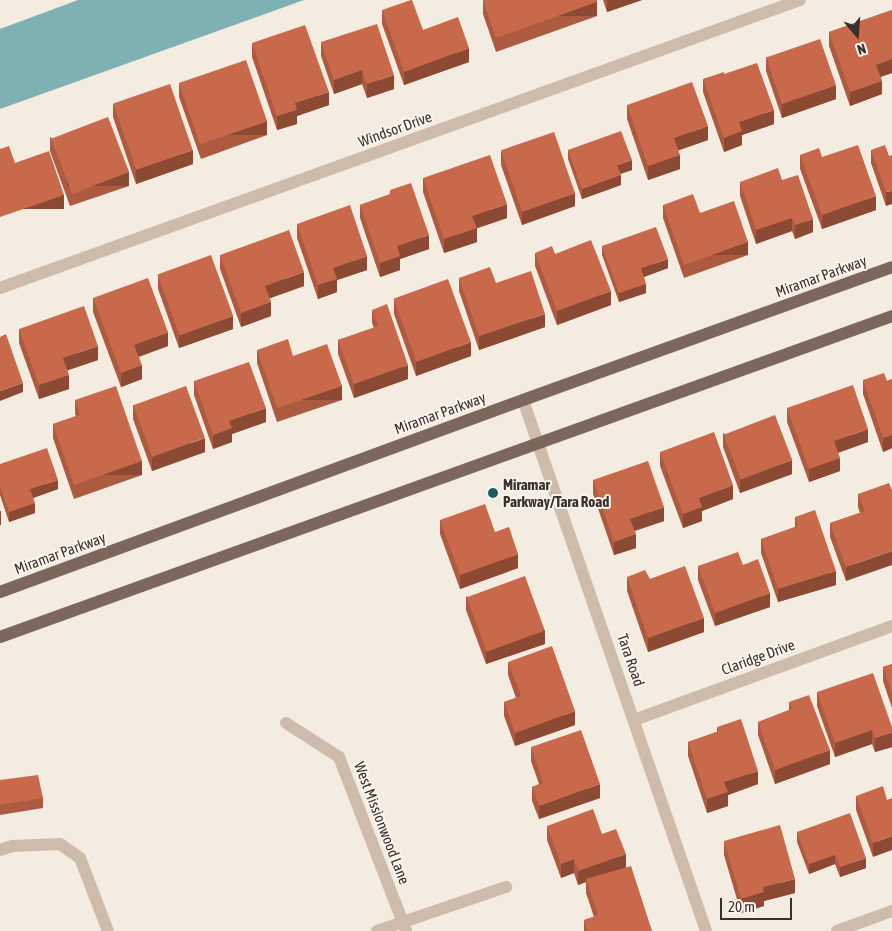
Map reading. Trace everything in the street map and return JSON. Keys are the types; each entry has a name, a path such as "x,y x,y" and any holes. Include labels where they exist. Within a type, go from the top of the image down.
{"main road":[{"name":"Miramar Parkway","path":"0,592 892,267"},
{"path":"0,637 892,316"}],"street":[{"name":"Windsor Drive","path":"0,288 800,0"},
{"name":"Tara Road","path":"523,400 706,931"},
{"name":"Claridge Drive","path":"634,720 892,626"},
{"name":"West Missionwood Lane","path":"286,723 339,757 404,926"},
{"path":"0,850 12,846 60,844 80,858 108,931"},
{"path":"377,931 404,926 506,887"},
{"path":"837,931 892,911"}],"water":[{"path":"78,0 304,0 0,109 0,29"}],"building":[{"path":"412,0 423,30 458,17 469,48 404,72 382,10"},
{"path":"483,0 597,0 597,2 496,38"},
{"path":"892,10 892,59 876,65 882,81 850,92 829,32"},
{"path":"377,24 394,75 367,84 362,70 334,80 321,42"},
{"path":"305,25 329,92 295,103 297,110 277,116 252,43"},
{"path":"820,39 836,85 782,104 766,58"},
{"path":"246,60 267,121 200,145 179,83"},
{"path":"757,63 774,110 739,122 742,131 724,138 703,79"},
{"path":"692,82 708,126 674,138 680,155 648,166 627,105"},
{"path":"170,84 193,150 136,170 113,104"},
{"path":"108,117 129,172 72,194 51,139"},
{"path":"621,131 632,160 617,165 621,175 582,189 568,150"},
{"path":"554,132 575,193 522,212 501,150"},
{"path":"858,145 876,196 822,215 800,155 819,148 822,157"},
{"path":"885,145 889,156 892,155 892,191 886,192 871,150"},
{"path":"9,146 15,163 49,151 64,195 0,217 0,149"},
{"path":"490,155 507,204 472,216 477,228 444,239 423,178"},
{"path":"778,168 782,180 798,175 813,219 795,225 792,218 756,230 740,182"},
{"path":"411,183 429,235 397,246 400,256 380,263 360,205 391,194 390,190"},
{"path":"693,194 700,213 734,201 748,242 684,265 663,205"},
{"path":"350,205 367,256 333,268 337,279 318,285 297,224"},
{"path":"656,227 668,259 641,268 646,284 619,293 602,246"},
{"path":"289,230 304,272 265,286 271,302 241,313 220,255"},
{"path":"591,240 611,291 557,311 535,253 552,246 555,254"},
{"path":"211,255 233,316 180,336 157,274"},
{"path":"490,267 496,283 531,271 545,314 479,336 459,278"},
{"path":"148,278 168,332 134,345 142,365 121,373 93,298"},
{"path":"448,279 471,342 416,362 393,299"},
{"path":"387,304 408,365 354,384 338,340 378,326 372,310"},
{"path":"84,306 98,346 63,358 69,375 39,385 19,329"},
{"path":"6,334 23,383 0,391 0,337"},
{"path":"288,339 293,356 327,344 342,386 277,408 257,350"},
{"path":"249,362 266,408 229,421 232,428 213,435 194,381"},
{"path":"884,373 887,381 892,379 892,435 883,438 863,380"},
{"path":"853,385 868,429 834,441 840,458 809,469 787,408"},
{"path":"116,386 142,461 74,485 53,424 80,415 75,400"},
{"path":"186,386 205,438 152,457 133,405"},
{"path":"775,415 792,460 741,480 724,435"},
{"path":"714,432 733,485 699,498 702,507 683,514 660,452"},
{"path":"47,448 58,480 30,489 35,503 9,512 0,486 0,464"},
{"path":"648,461 664,507 630,519 636,534 614,542 593,480"},
{"path":"889,483 892,490 892,551 846,567 830,523 865,511 858,494"},
{"path":"485,504 495,532 509,527 518,554 460,575 440,520"},
{"path":"815,510 836,571 778,589 761,539 798,526 795,517"},
{"path":"738,552 743,565 758,559 770,593 715,613 698,566"},
{"path":"685,566 704,618 648,638 627,577 645,570 650,579"},
{"path":"525,576 545,631 487,652 467,597"},
{"path":"552,646 575,711 515,733 504,702 521,696 508,662"},
{"path":"892,664 892,694 883,667"},
{"path":"873,673 892,727 892,733 875,738 872,730 835,743 817,692"},
{"path":"809,695 830,750 775,770 758,722 792,709 789,702"},
{"path":"741,719 758,771 724,782 728,792 707,799 688,742 719,731 717,727"},
{"path":"581,730 600,784 539,806 532,787 543,783 531,747"},
{"path":"38,775 43,798 0,805 0,780"},
{"path":"883,786 887,800 892,798 892,836 873,843 856,796"},
{"path":"593,809 602,834 616,829 626,854 578,871 574,859 561,864 547,826"},
{"path":"850,813 866,858 840,867 835,855 809,864 797,832"},
{"path":"780,825 795,879 763,887 764,892 741,899 724,841"},
{"path":"631,866 652,931 587,931 584,920 598,915 586,879"}],"place":[{"name":"Miramar Parkway/Tara Road","path":"493,493"}]}
